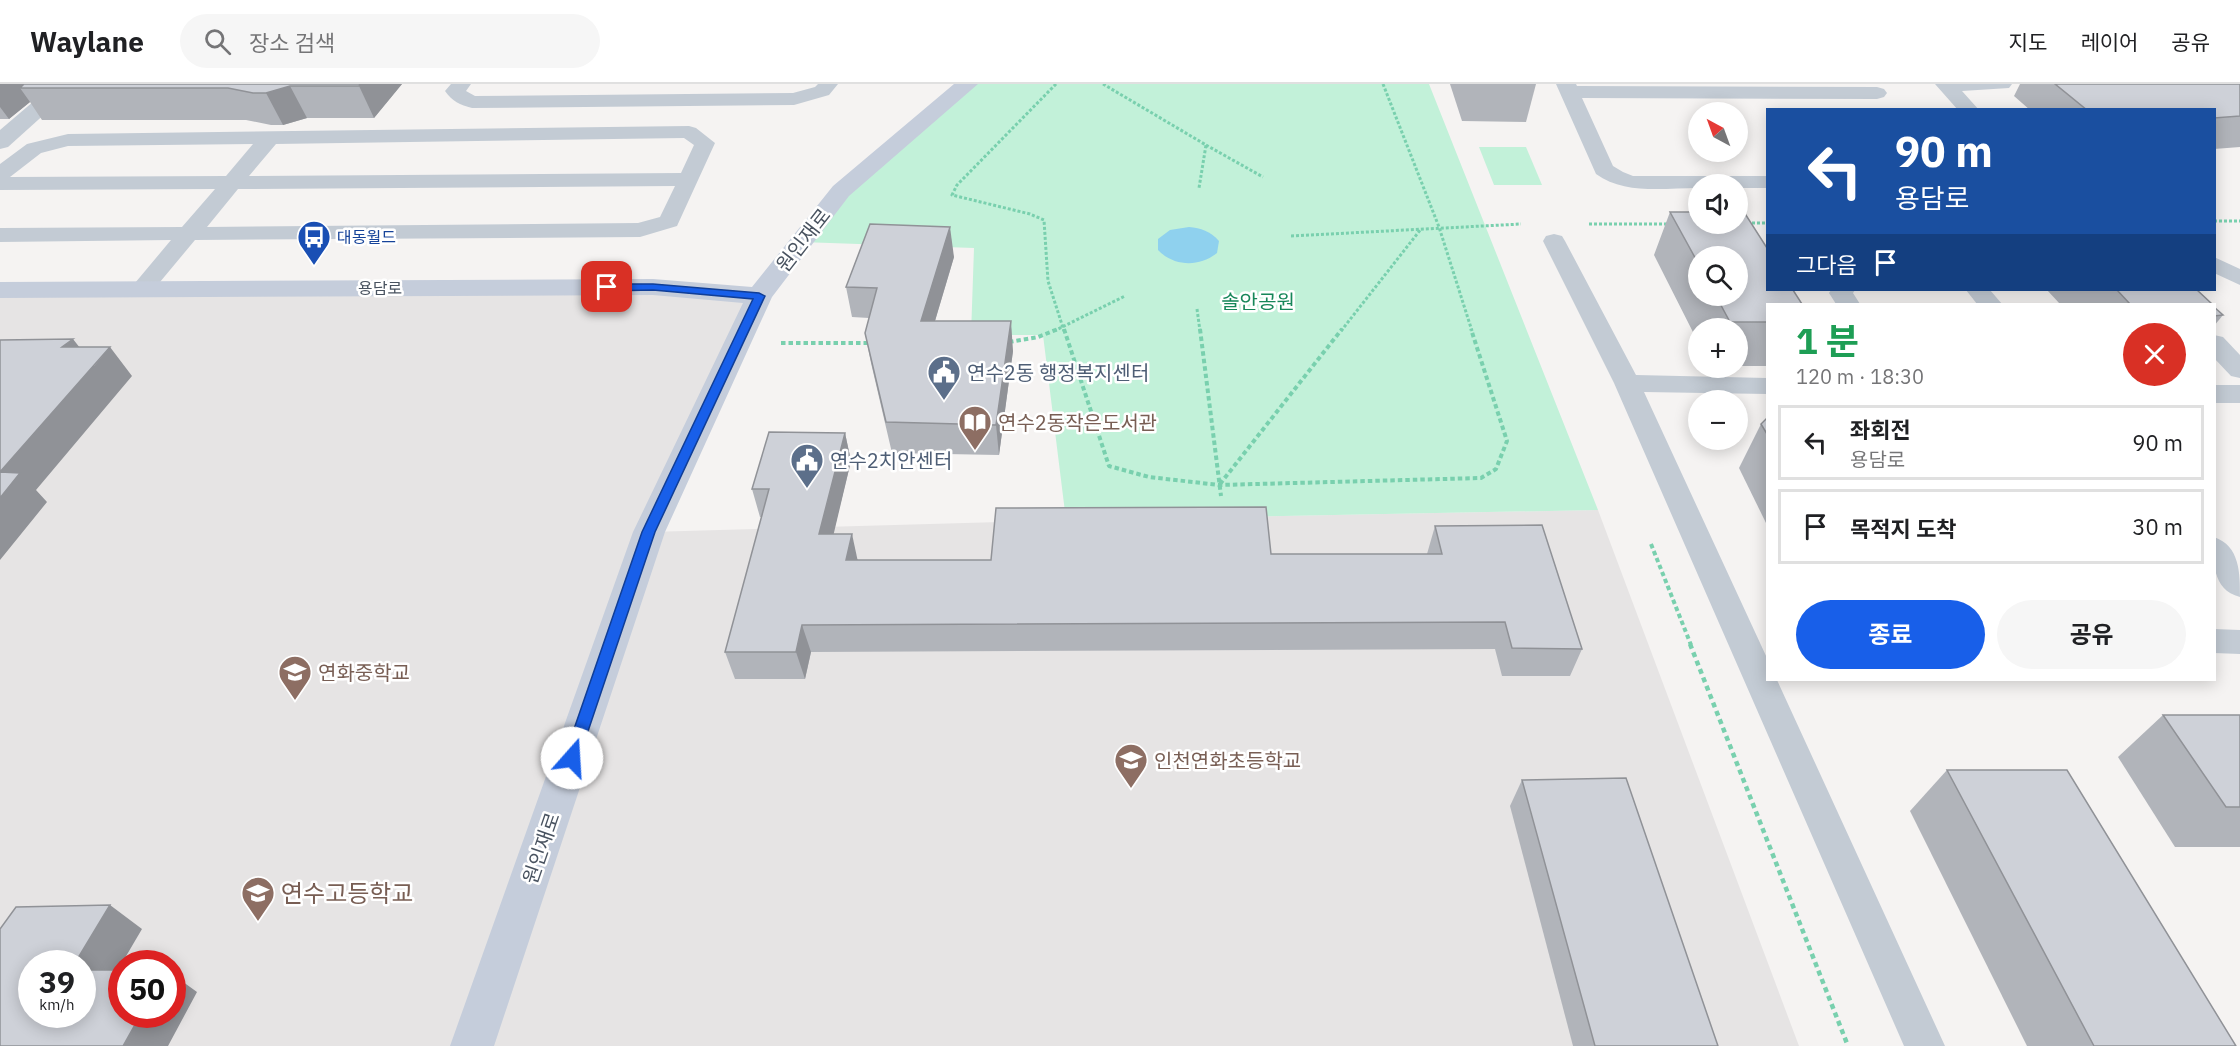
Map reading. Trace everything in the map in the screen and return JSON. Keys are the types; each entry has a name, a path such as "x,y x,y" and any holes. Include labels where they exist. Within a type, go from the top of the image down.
{"main road":[{"name":"원인재로","path":"472,1046 649,532 759,296 842,191 967,84"},
{"name":"용담로","path":"0,290 653,287 759,296"}],"street":[{"path":"0,142 67,84"}],"lane":[{"path":"461,84 455,91 461,98 472,102 794,99 822,91 828,84"},
{"path":"1946,85 2002,84"},
{"path":"1946,85 1967,108"},
{"path":"1766,182 1632,182 1615,177 1604,169 1567,88 1873,89 1889,108"},
{"path":"0,175 34,148 60,141 689,132 705,143 669,221 640,230 0,236"},
{"path":"142,289 270,137"},
{"path":"0,184 689,179"},
{"path":"1554,241 1627,383 1925,1046"},
{"path":"2216,265 2240,278"},
{"path":"1979,291 1989,303"},
{"path":"2216,345 2240,370"},
{"path":"1627,383 1766,387"},
{"path":"2216,394 2240,394"},
{"path":"2221,552 2240,586"},
{"path":"2216,641 2240,642"}],"path":[{"path":"1056,84 957,185 952,195 1030,214 1044,220 1048,281 1109,466 1149,477 1219,485 1480,478 1496,469 1507,441 1439,227 1383,84"},
{"path":"1103,84 1206,146 1263,177"},
{"path":"1199,188 1206,146"},
{"path":"2216,221 2240,221"},
{"path":"1748,224 1766,223"},
{"path":"1291,236 1533,224 1554,241"},
{"path":"1580,224 1674,224"},
{"path":"1219,485 1422,228"},
{"path":"1002,342 1025,342 1125,296"},
{"path":"1197,309 1221,496"},
{"path":"736,344 875,343"},
{"path":"1648,539 1848,1046"}],"shaded area":[{"path":"653,287 759,296 649,532 1066,520 1598,510 1799,1046 0,1046 0,290"}],"green space":[{"name":"솔안공원","path":"967,84 1429,84 1598,510 1066,520 1043,335 971,335 974,248 801,242 841,191"},
{"path":"1479,147 1526,147 1542,185 1494,185"}],"water":[{"path":"1189,227 1205,231 1216,238 1219,241 1217,253 1203,261 1187,263 1172,260 1158,250 1158,239 1170,230"}],"building":[{"path":"24,84 360,84 359,86 290,86 266,93 253,93 228,88 20,88"},
{"path":"2055,84 2240,84 2240,116 2216,118 2216,108 2085,108"},
{"path":"1670,212 1688,212 1688,234 1748,234 1748,218 1766,246 1766,291 1794,291 1801,303 1766,303 1766,322 1748,322 1748,318 1728,318 1721,306 1748,306 1748,246 1689,246"},
{"path":"870,224 950,227 921,321 1011,321 996,425 886,422 865,333 877,288 846,287"},
{"path":"2118,291 2198,291 2211,303 2129,303"},
{"path":"2216,309 2223,315 2216,316"},
{"path":"73,339 62,347 110,347 0,472 0,340"},
{"path":"1766,419 1766,432 1761,424"},
{"path":"769,432 845,433 819,534 852,534 846,560 991,560 996,508 1266,507 1271,554 1442,554 1435,526 1542,525 1582,649 1512,648 1505,622 802,625 796,652 725,652 769,489 752,489"},
{"path":"0,472 20,473 0,498"},
{"path":"2163,715 2240,715 2240,807 2226,807"},
{"path":"1947,770 2067,770 2236,1046 2094,1046"},
{"path":"1626,778 1718,1046 1595,1046 1522,780"},
{"path":"110,905 83,950 18,950 18,1028 96,1028 96,970 108,970 108,1028 133,1028 123,1046 0,1046 0,929 16,907"}],"place":[{"name":"대동월드","path":"314,266"},
{"name":"연수2동 행정복지센터","path":"944,401"},
{"name":"연수2동작은도서관","path":"975,451"},
{"name":"연수2치안센터","path":"807,489"},
{"name":"연화중학교","path":"295,701"},
{"name":"인천연화초등학교","path":"1131,789"},
{"name":"연수고등학교","path":"258,922"}],"route":[{"path":"572,758 649,532 759,296 653,287 607,287"}]}
